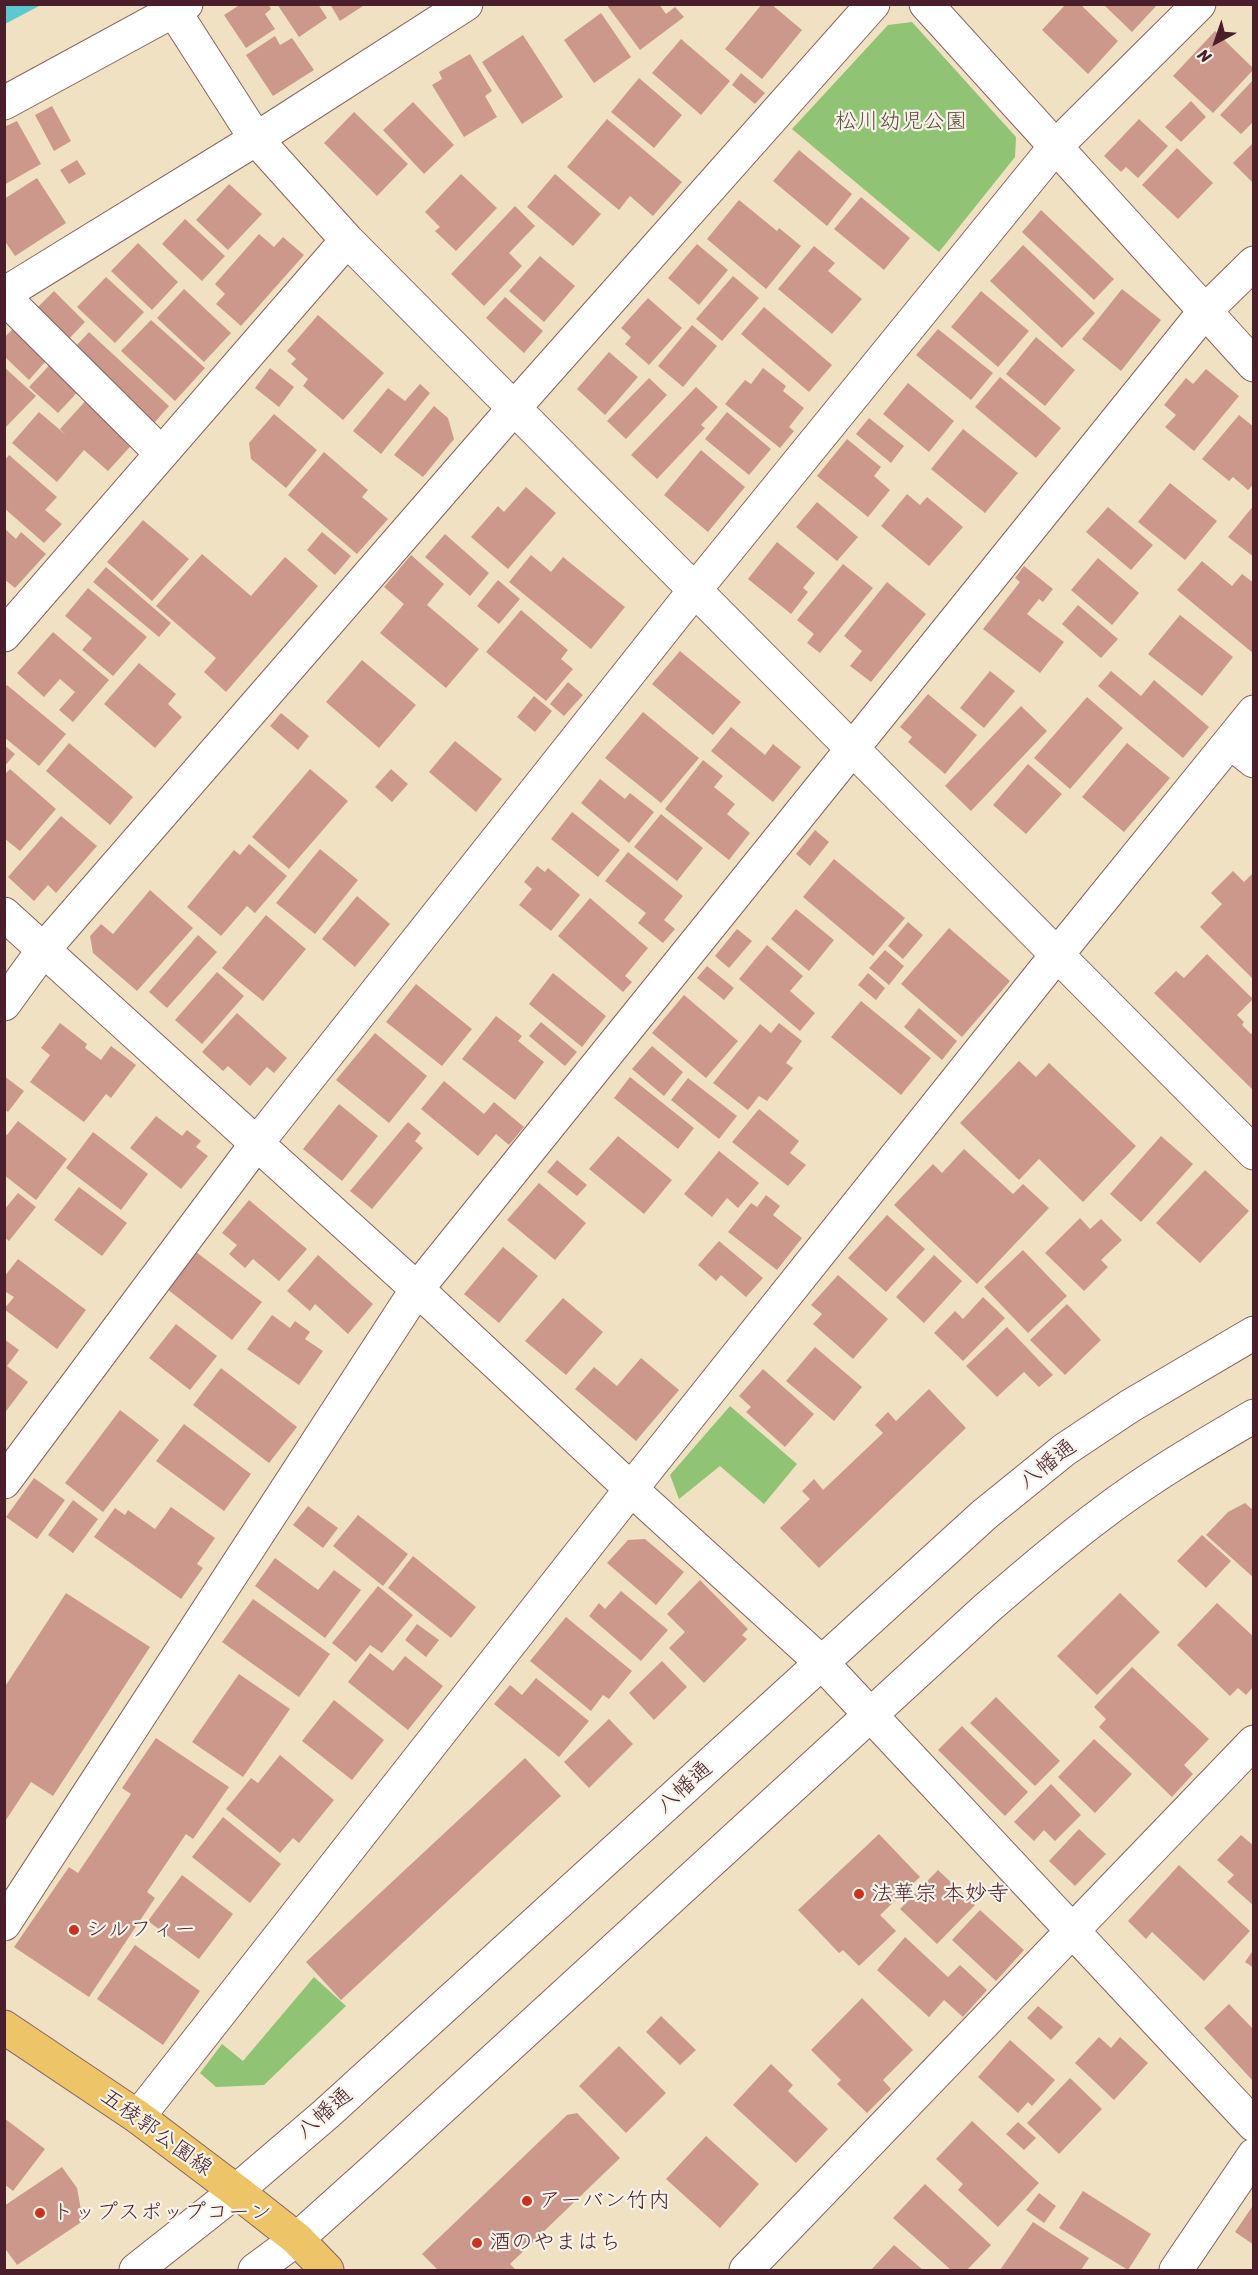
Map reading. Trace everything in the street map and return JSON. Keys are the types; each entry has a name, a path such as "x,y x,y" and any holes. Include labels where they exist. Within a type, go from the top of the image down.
{"main road":[{"name":"五稜郭公園線","path":"4,2027 138,2117 236,2191 297,2239 327,2271"}],"street":[{"path":"161,453 4,296 256,139 466,4"},
{"path":"4,1004 44,949 514,408 873,4"},
{"path":"926,4 1254,365"},
{"path":"4,1482 30,1444 257,1143 694,591 1055,147 1199,4"},
{"path":"4,103 180,8 256,139 347,240 851,750 1254,1153"},
{"path":"4,635 347,240"},
{"path":"4,1924 417,1289 1204,311 1254,264"},
{"path":"138,2117 631,1489 1056,956 1242,751 1254,712"},
{"path":"4,914 417,1289 822,1663 1254,2125"},
{"name":"八幡通","path":"136,2271 236,2191 335,2106 985,1514 1064,1450 1130,1406 1254,1333"},
{"path":"255,2271 297,2239 872,1716 987,1608 1100,1514 1155,1476 1254,1416"},
{"path":"746,2271 1254,1742"},
{"path":"1176,2271 1254,2155"}],"green space":[{"name":"松川幼児公園","path":"912,22 1016,137 1015,157 939,252 792,129 888,25"},
{"path":"730,1406 797,1464 764,1504 720,1466 679,1499 670,1475"},
{"path":"314,1977 346,2006 264,2085 216,2087 200,2073 222,2044 243,2061"}],"water":[{"path":"5,4 41,4 41,5 5,24"}],"building":[{"path":"241,4 268,4 271,9 265,14 275,29 246,48 224,15"},
{"path":"277,4 318,4 327,18 299,37"},
{"path":"330,4 366,4 340,21"},
{"path":"606,4 659,4 666,14 675,7 684,17 640,50"},
{"path":"762,4 771,4 802,30 762,79 725,49"},
{"path":"1066,4 1080,4 1118,41 1088,74 1042,30"},
{"path":"1103,4 1158,4 1132,32"},
{"path":"601,13 631,57 594,83 564,40"},
{"path":"1215,31 1254,69 1213,113 1173,76"},
{"path":"523,35 563,97 522,124 482,62"},
{"path":"275,36 280,45 292,38 314,70 273,96 246,55"},
{"path":"681,39 730,81 701,115 652,73"},
{"path":"470,54 492,91 485,96 497,117 464,137 432,85 442,79 439,72"},
{"path":"741,73 765,93 755,104 732,85"},
{"path":"639,78 682,115 654,148 611,112"},
{"path":"1254,79 1254,121 1241,134 1220,115"},
{"path":"1191,101 1206,117 1181,142 1165,127"},
{"path":"413,102 454,145 424,174 383,130"},
{"path":"52,106 71,141 54,151 35,115"},
{"path":"354,112 408,164 377,196 324,143"},
{"path":"607,119 682,182 653,216 630,196 619,210 567,167"},
{"path":"1139,119 1168,146 1138,178 1126,167 1121,172 1104,156"},
{"path":"17,121 41,164 4,185 4,127"},
{"path":"1254,142 1254,184 1233,163"},
{"path":"1177,148 1213,183 1178,219 1142,185"},
{"path":"799,150 852,194 827,226 773,181"},
{"path":"77,160 86,174 69,184 60,170"},
{"path":"461,174 497,208 456,251 435,231 440,227 425,212"},
{"path":"555,174 601,214 573,246 527,207"},
{"path":"37,178 66,223 15,256 4,240 4,199"},
{"path":"229,184 262,214 228,250 196,220"},
{"path":"861,197 910,238 884,270 834,229"},
{"path":"739,200 777,231 779,228 801,246 766,289 707,239"},
{"path":"515,206 535,226 509,253 522,266 484,306 451,274"},
{"path":"1041,210 1114,279 1094,300 1022,232"},
{"path":"185,219 225,256 202,281 162,244"},
{"path":"259,234 274,247 283,237 304,255 241,326 216,304 225,294 215,284"},
{"path":"138,243 178,282 152,310 111,271"},
{"path":"697,244 728,270 699,305 668,278"},
{"path":"1023,245 1095,313 1062,348 990,281"},
{"path":"814,246 835,263 828,271 862,299 832,334 778,289"},
{"path":"540,256 575,286 544,322 509,291"},
{"path":"733,276 759,298 722,341 696,319"},
{"path":"106,277 144,312 115,343 77,307"},
{"path":"184,289 231,333 204,362 157,318"},
{"path":"1122,289 1161,320 1121,371 1082,339"},
{"path":"54,291 85,322 66,342 34,311"},
{"path":"981,291 1029,331 998,367 951,327"},
{"path":"505,297 543,331 524,353 486,318"},
{"path":"648,298 682,328 649,365 625,344 631,337 621,328"},
{"path":"764,307 832,365 809,392 741,334"},
{"path":"318,315 384,373 343,420 303,386 308,379 291,364 296,359 287,351"},
{"path":"151,320 205,368 175,401 121,351"},
{"path":"19,322 53,353 29,380 5,357 5,337"},
{"path":"692,325 717,346 683,387 658,366"},
{"path":"938,329 993,373 971,400 916,355"},
{"path":"89,332 169,406 154,423 76,346"},
{"path":"1036,337 1075,370 1045,406 1006,374"},
{"path":"609,352 638,377 605,415 577,389"},
{"path":"58,356 86,383 58,413 29,387"},
{"path":"4,367 36,396 4,429"},
{"path":"270,368 294,387 279,407 255,388"},
{"path":"763,368 786,386 783,391 804,408 789,427 794,431 780,448 725,404 745,380 751,384"},
{"path":"1206,369 1239,396 1194,451 1165,427 1176,415 1164,405 1186,378 1193,384"},
{"path":"1000,377 1061,428 1036,458 975,407"},
{"path":"649,378 667,395 626,439 607,421"},
{"path":"908,383 954,421 929,452 883,414"},
{"path":"420,384 430,393 381,454 353,431 388,388 405,401"},
{"path":"696,387 718,407 701,425 705,428 657,479 631,455"},
{"path":"90,396 138,438 108,471 84,450 57,482 12,443 39,412 66,435 60,429"},
{"path":"434,406 448,418 454,439 423,477 394,455"},
{"path":"727,412 771,449 749,475 705,439"},
{"path":"274,414 317,450 286,488 251,459 249,443"},
{"path":"1239,415 1254,427 1254,484 1248,490 1233,477 1229,481 1202,459"},
{"path":"869,418 904,446 891,463 856,434"},
{"path":"963,429 1018,473 985,513 931,469"},
{"path":"847,439 881,467 874,476 890,490 868,517 817,476"},
{"path":"701,450 745,487 708,532 664,495"},
{"path":"324,452 368,490 362,497 388,519 357,554 288,495"},
{"path":"9,455 57,497 45,510 62,524 44,543 4,508 4,461"},
{"path":"1170,483 1217,521 1185,560 1138,522"},
{"path":"526,487 556,513 508,569 471,537 498,506 504,512"},
{"path":"907,494 920,505 927,497 963,527 929,566 881,526"},
{"path":"817,502 858,537 837,561 796,527"},
{"path":"1254,505 1254,557 1228,537"},
{"path":"1108,507 1153,545 1131,570 1086,532"},
{"path":"143,520 189,559 152,601 107,562"},
{"path":"4,528 16,539 21,532 46,554 15,588 4,579"},
{"path":"322,532 351,556 335,575 307,550"},
{"path":"445,534 489,573 470,596 425,557"},
{"path":"777,542 815,573 803,588 808,592 791,614 748,579"},
{"path":"202,554 251,596 285,557 318,586 226,692 204,672 216,658 156,606"},
{"path":"411,555 444,584 427,605 479,649 446,688 380,633 404,604 384,587"},
{"path":"531,555 551,572 563,557 625,607 591,649 509,582"},
{"path":"1098,558 1139,593 1112,625 1071,590"},
{"path":"1202,561 1232,586 1242,574 1254,583 1254,654 1177,590"},
{"path":"843,564 873,588 820,653 807,643 814,634 797,620"},
{"path":"1024,566 1053,589 1043,602 1039,599 1027,614 1064,642 1040,673 983,629 1020,582 1015,578"},
{"path":"106,567 171,623 159,637 93,582"},
{"path":"498,580 520,599 499,624 477,606"},
{"path":"887,582 926,614 871,682 850,666 862,651 844,636"},
{"path":"88,588 147,637 113,676 82,650 92,638 65,616"},
{"path":"1078,605 1118,639 1101,658 1062,624"},
{"path":"521,610 568,650 561,659 573,669 546,701 486,652"},
{"path":"1180,615 1233,657 1202,696 1148,654"},
{"path":"53,632 109,680 73,722 59,710 75,692 60,679 44,697 17,673"},
{"path":"680,651 741,702 713,735 652,684"},
{"path":"362,660 416,705 379,748 326,702"},
{"path":"139,663 176,694 168,704 182,717 155,748 104,704"},
{"path":"990,671 1015,691 984,728 960,708"},
{"path":"1111,671 1141,696 1154,680 1209,727 1183,758 1098,686"},
{"path":"568,682 583,695 564,716 550,704"},
{"path":"7,685 66,734 39,766 4,737 4,689"},
{"path":"928,694 977,735 945,774 908,742 912,737 900,727"},
{"path":"534,696 552,711 535,732 517,717"},
{"path":"1087,697 1123,728 1070,789 1034,758"},
{"path":"1021,706 1047,731 971,811 945,786"},
{"path":"643,712 699,758 661,803 605,758"},
{"path":"281,713 309,736 298,750 270,726"},
{"path":"731,727 765,755 773,744 801,767 773,802 711,751"},
{"path":"455,741 502,779 476,812 429,772"},
{"path":"69,743 133,797 110,825 46,771"},
{"path":"1127,743 1170,778 1124,832 1082,797"},
{"path":"4,745 15,754 4,767"},
{"path":"703,760 723,776 714,787 735,804 727,814 750,833 729,860 665,809"},
{"path":"1028,764 1062,794 1026,834 993,805"},
{"path":"10,769 56,809 20,851 4,838 4,775"},
{"path":"310,769 348,801 289,869 252,837"},
{"path":"391,769 408,784 392,802 375,787"},
{"path":"600,779 625,799 630,793 654,812 629,843 581,803"},
{"path":"572,812 620,850 598,877 551,839"},
{"path":"661,814 703,848 677,881 634,847"},
{"path":"61,816 97,846 56,893 48,885 34,901 8,877"},
{"path":"815,830 829,842 810,866 796,854"},
{"path":"249,844 287,876 255,913 247,906 221,936 187,907 234,850 240,855"},
{"path":"320,849 358,880 315,934 276,903"},
{"path":"628,852 683,896 664,920 675,929 663,943 638,923 646,913 605,881"},
{"path":"834,859 905,918 873,956 803,897"},
{"path":"537,866 545,872 548,868 580,895 551,931 519,905 532,889 524,882"},
{"path":"1233,871 1244,882 1254,872 1254,980 1200,927 1222,904 1211,893"},
{"path":"150,890 193,928 137,991 93,953 90,936 101,924 113,934"},
{"path":"357,896 390,924 355,967 322,939"},
{"path":"590,898 648,948 625,976 632,982 623,992 558,936"},
{"path":"796,909 834,940 809,971 771,939"},
{"path":"266,915 306,949 263,1001 222,968"},
{"path":"908,922 923,935 903,959 888,946"},
{"path":"949,928 1010,981 962,1037 901,984"},
{"path":"737,929 752,941 729,968 715,956"},
{"path":"198,935 217,952 167,1008 149,992"},
{"path":"767,945 803,976 790,991 815,1013 800,1031 739,979"},
{"path":"885,950 904,966 889,985 869,968"},
{"path":"1207,954 1253,999 1237,1015 1244,1022 1242,1025 1251,1034 1254,1031 1254,1091 1154,993 1176,971 1184,978"},
{"path":"707,966 734,988 724,1000 697,978"},
{"path":"217,972 244,996 202,1044 175,1020"},
{"path":"553,973 606,1016 582,1047 529,1004"},
{"path":"868,973 885,988 876,1000 858,985"},
{"path":"416,984 472,1029 442,1066 386,1022"},
{"path":"684,995 738,1041 706,1078 652,1033"},
{"path":"861,1001 931,1058 901,1095 831,1037"},
{"path":"919,1008 957,1041 942,1060 904,1027"},
{"path":"237,1013 287,1058 274,1073 267,1067 250,1086 228,1066 223,1071 202,1052"},
{"path":"496,1016 522,1036 518,1041 544,1062 515,1100 462,1059"},
{"path":"541,1022 577,1052 565,1066 529,1036"},
{"path":"60,1023 87,1044 85,1048 101,1060 111,1046 136,1065 111,1098 106,1094 84,1122 30,1082 50,1055 41,1048"},
{"path":"779,1023 802,1041 786,1063 793,1068 767,1101 759,1096 748,1110 713,1083 760,1024 771,1033"},
{"path":"375,1033 427,1076 389,1123 336,1080"},
{"path":"652,1046 683,1072 664,1096 632,1069"},
{"path":"1019,1061 1036,1077 1049,1063 1136,1146 1083,1202 1039,1159 1019,1180 960,1123"},
{"path":"4,1076 24,1091 8,1112 4,1109"},
{"path":"630,1077 694,1128 678,1149 614,1098"},
{"path":"688,1078 737,1116 719,1139 671,1100"},
{"path":"444,1081 484,1114 494,1102 524,1127 509,1145 496,1134 478,1156 421,1109"},
{"path":"339,1104 378,1136 342,1181 303,1149"},
{"path":"759,1109 799,1141 790,1153 806,1165 788,1186 732,1142"},
{"path":"156,1116 182,1136 187,1130 201,1141 196,1147 208,1156 181,1189 130,1148"},
{"path":"18,1121 67,1159 36,1200 4,1175 4,1133 7,1135"},
{"path":"408,1122 421,1133 415,1141 423,1148 372,1209 350,1191"},
{"path":"93,1132 148,1174 121,1210 66,1168"},
{"path":"618,1136 672,1180 644,1214 589,1169"},
{"path":"1161,1136 1193,1164 1141,1222 1110,1194"},
{"path":"964,1149 1013,1194 1023,1184 1049,1208 977,1284 894,1205 933,1164 942,1173"},
{"path":"719,1151 759,1183 738,1208 727,1198 712,1217 684,1194"},
{"path":"557,1160 587,1185 577,1196 547,1172"},
{"path":"1205,1170 1249,1211 1200,1263 1156,1223"},
{"path":"539,1183 586,1223 555,1260 507,1220"},
{"path":"79,1187 127,1223 102,1256 54,1220"},
{"path":"18,1193 36,1207 9,1241 4,1237 4,1210"},
{"path":"766,1195 780,1206 773,1215 802,1238 777,1270 728,1232 751,1203 757,1207"},
{"path":"249,1200 307,1249 279,1281 253,1259 245,1268 229,1254 237,1245 222,1233"},
{"path":"887,1215 925,1249 886,1292 848,1258"},
{"path":"1080,1218 1090,1229 1101,1219 1122,1240 1101,1260 1108,1267 1084,1291 1045,1253"},
{"path":"719,1241 763,1278 746,1297 721,1275 716,1281 698,1265"},
{"path":"503,1247 538,1276 499,1323 464,1294"},
{"path":"1023,1250 1067,1296 1028,1333 984,1287"},
{"path":"196,1252 262,1302 232,1340 167,1289"},
{"path":"318,1255 373,1304 348,1334 315,1304 310,1311 287,1291"},
{"path":"934,1255 962,1281 924,1323 896,1297"},
{"path":"18,1259 86,1310 57,1349 4,1309 14,1297 4,1291 4,1277"},
{"path":"838,1275 888,1319 853,1359 813,1324 822,1314 811,1305"},
{"path":"983,1297 1005,1318 963,1361 934,1333 955,1311 963,1319"},
{"path":"563,1298 603,1332 566,1375 525,1341"},
{"path":"1067,1304 1101,1340 1065,1375 1030,1340"},
{"path":"272,1315 290,1328 295,1321 310,1332 305,1339 323,1351 299,1385 247,1349"},
{"path":"176,1324 217,1356 190,1390 149,1358"},
{"path":"1007,1327 1053,1375 1039,1387 1024,1372 997,1397 966,1366"},
{"path":"4,1339 19,1350 7,1366 28,1382 4,1414"},
{"path":"815,1347 862,1387 834,1421 786,1381"},
{"path":"641,1358 679,1390 636,1441 575,1389 594,1367 617,1386"},
{"path":"221,1368 297,1427 269,1463 193,1405"},
{"path":"763,1369 814,1414 785,1447 746,1412 751,1407 739,1396"},
{"path":"929,1389 966,1428 819,1568 780,1528 810,1499 802,1491 814,1479 823,1490 883,1433 875,1425 888,1412 896,1421"},
{"path":"120,1410 159,1440 103,1512 65,1483"},
{"path":"184,1424 251,1474 224,1511 156,1461"},
{"path":"34,1478 65,1500 37,1539 6,1517"},
{"path":"73,1500 98,1519 73,1553 48,1535"},
{"path":"1245,1503 1254,1511 1254,1578 1206,1535 1228,1512"},
{"path":"308,1506 338,1528 323,1548 293,1525"},
{"path":"171,1507 215,1538 197,1564 203,1568 181,1599 94,1537 115,1508 125,1515 128,1510 155,1529"},
{"path":"358,1515 408,1554 383,1586 333,1546"},
{"path":"1202,1535 1231,1561 1206,1588 1177,1561"},
{"path":"645,1539 684,1572 656,1605 607,1563 628,1540"},
{"path":"413,1556 476,1607 451,1638 388,1588"},
{"path":"275,1558 318,1590 334,1570 361,1590 325,1638 255,1586"},
{"path":"700,1580 748,1629 742,1635 747,1639 704,1683 669,1648 685,1632 667,1614"},
{"path":"378,1586 413,1615 382,1653 370,1645 356,1662 332,1643"},
{"path":"621,1591 668,1630 641,1661 589,1616 599,1603 605,1609"},
{"path":"66,1593 150,1647 53,1796 31,1782 4,1823 4,1688"},
{"path":"1120,1593 1160,1632 1097,1695 1057,1656"},
{"path":"253,1599 330,1654 299,1697 222,1642"},
{"path":"1217,1603 1254,1637 1254,1686 1246,1695 1238,1688 1230,1696 1177,1645"},
{"path":"566,1617 632,1671 609,1699 603,1695 591,1711 530,1661"},
{"path":"417,1624 439,1640 426,1657 405,1640"},
{"path":"370,1653 393,1671 405,1656 443,1686 408,1730 348,1682"},
{"path":"662,1661 687,1687 654,1720 629,1693"},
{"path":"1132,1667 1209,1739 1184,1765 1193,1774 1172,1797 1099,1727 1106,1719 1094,1707"},
{"path":"239,1674 290,1709 243,1777 192,1742"},
{"path":"536,1678 589,1721 559,1757 494,1704 510,1685 522,1695"},
{"path":"996,1697 1060,1761 1035,1786 970,1723"},
{"path":"334,1700 384,1740 352,1780 302,1741"},
{"path":"609,1719 633,1744 589,1788 564,1762"},
{"path":"962,1726 1028,1792 1005,1816 938,1750"},
{"path":"156,1738 229,1787 193,1839 186,1834 147,1892 155,1898 89,1997 14,1947 69,1867 78,1873 131,1794 122,1788"},
{"path":"1094,1739 1132,1774 1095,1813 1058,1777"},
{"path":"280,1755 334,1800 299,1843 293,1838 280,1853 226,1809 251,1778 258,1783"},
{"path":"525,1758 561,1796 341,2000 306,1962"},
{"path":"1051,1784 1081,1815 1055,1841 1044,1830 1034,1841 1014,1822"},
{"path":"223,1817 281,1864 250,1903 192,1857"},
{"path":"1079,1829 1106,1854 1075,1886 1049,1861"},
{"name":"法華宗 本妙寺","path":"879,1834 920,1877 880,1915 896,1931 859,1966 843,1950 839,1953 798,1910"},
{"path":"1241,1835 1254,1846 1254,1906 1227,1882 1234,1875 1217,1860"},
{"path":"1179,1865 1250,1931 1204,1981 1152,1932 1146,1939 1128,1921"},
{"path":"938,1870 975,1905 937,1944 900,1909"},
{"path":"182,1875 233,1914 199,1959 148,1921"},
{"path":"980,1910 1024,1950 996,1981 952,1940"},
{"path":"905,1937 948,1977 960,1965 987,1990 963,2017 944,2000 929,2017 877,1970"},
{"path":"135,1945 200,1991 163,2045 97,1999"},
{"path":"1254,1949 1254,1968 1245,1962"},
{"path":"862,1998 913,2050 883,2080 891,2089 867,2113 837,2084 841,2080 811,2050"},
{"path":"1229,2004 1254,2030 1252,2080 1204,2028"},
{"path":"1038,2006 1063,2027 1051,2040 1027,2018"},
{"path":"661,2016 696,2050 680,2065 646,2032"},
{"path":"1099,2037 1111,2048 1120,2037 1148,2063 1114,2100 1075,2063"},
{"path":"1010,2040 1055,2080 1032,2106 1028,2102 1018,2113 978,2077"},
{"path":"619,2046 666,2093 626,2133 579,2086"},
{"path":"771,2064 793,2085 788,2091 828,2129 796,2163 733,2105"},
{"path":"1070,2078 1102,2109 1059,2154 1027,2123"},
{"name":"アーバン竹内","path":"577,2113 620,2158 510,2264 516,2270 438,2270 422,2254 567,2115"},
{"path":"4,2118 45,2149 13,2191 4,2184"},
{"path":"972,2121 1039,2183 998,2227 958,2190 963,2184 936,2159"},
{"path":"1018,2122 1036,2138 1024,2150 1006,2134"},
{"path":"706,2136 759,2184 720,2228 666,2179"},
{"path":"62,2167 77,2188 83,2221 17,2265 4,2247 4,2206"},
{"path":"925,2184 991,2245 967,2270 951,2270 893,2218"},
{"path":"1083,2191 1151,2234 1128,2270 1059,2228"},
{"path":"1039,2193 1056,2206 1044,2223 1026,2210"},
{"path":"1254,2204 1254,2245 1235,2232"},
{"path":"1033,2222 1089,2258 1081,2270 1000,2270"},
{"path":"894,2245 923,2270 871,2270"}],"place":[{"name":"法華宗 本妙寺","path":"859,1894"},
{"name":"シルフィー","path":"74,1930"},
{"name":"アーバン竹内","path":"527,2201"},
{"name":"トップスポップコーン","path":"40,2213"},
{"name":"酒のやまはち","path":"477,2243"}]}
